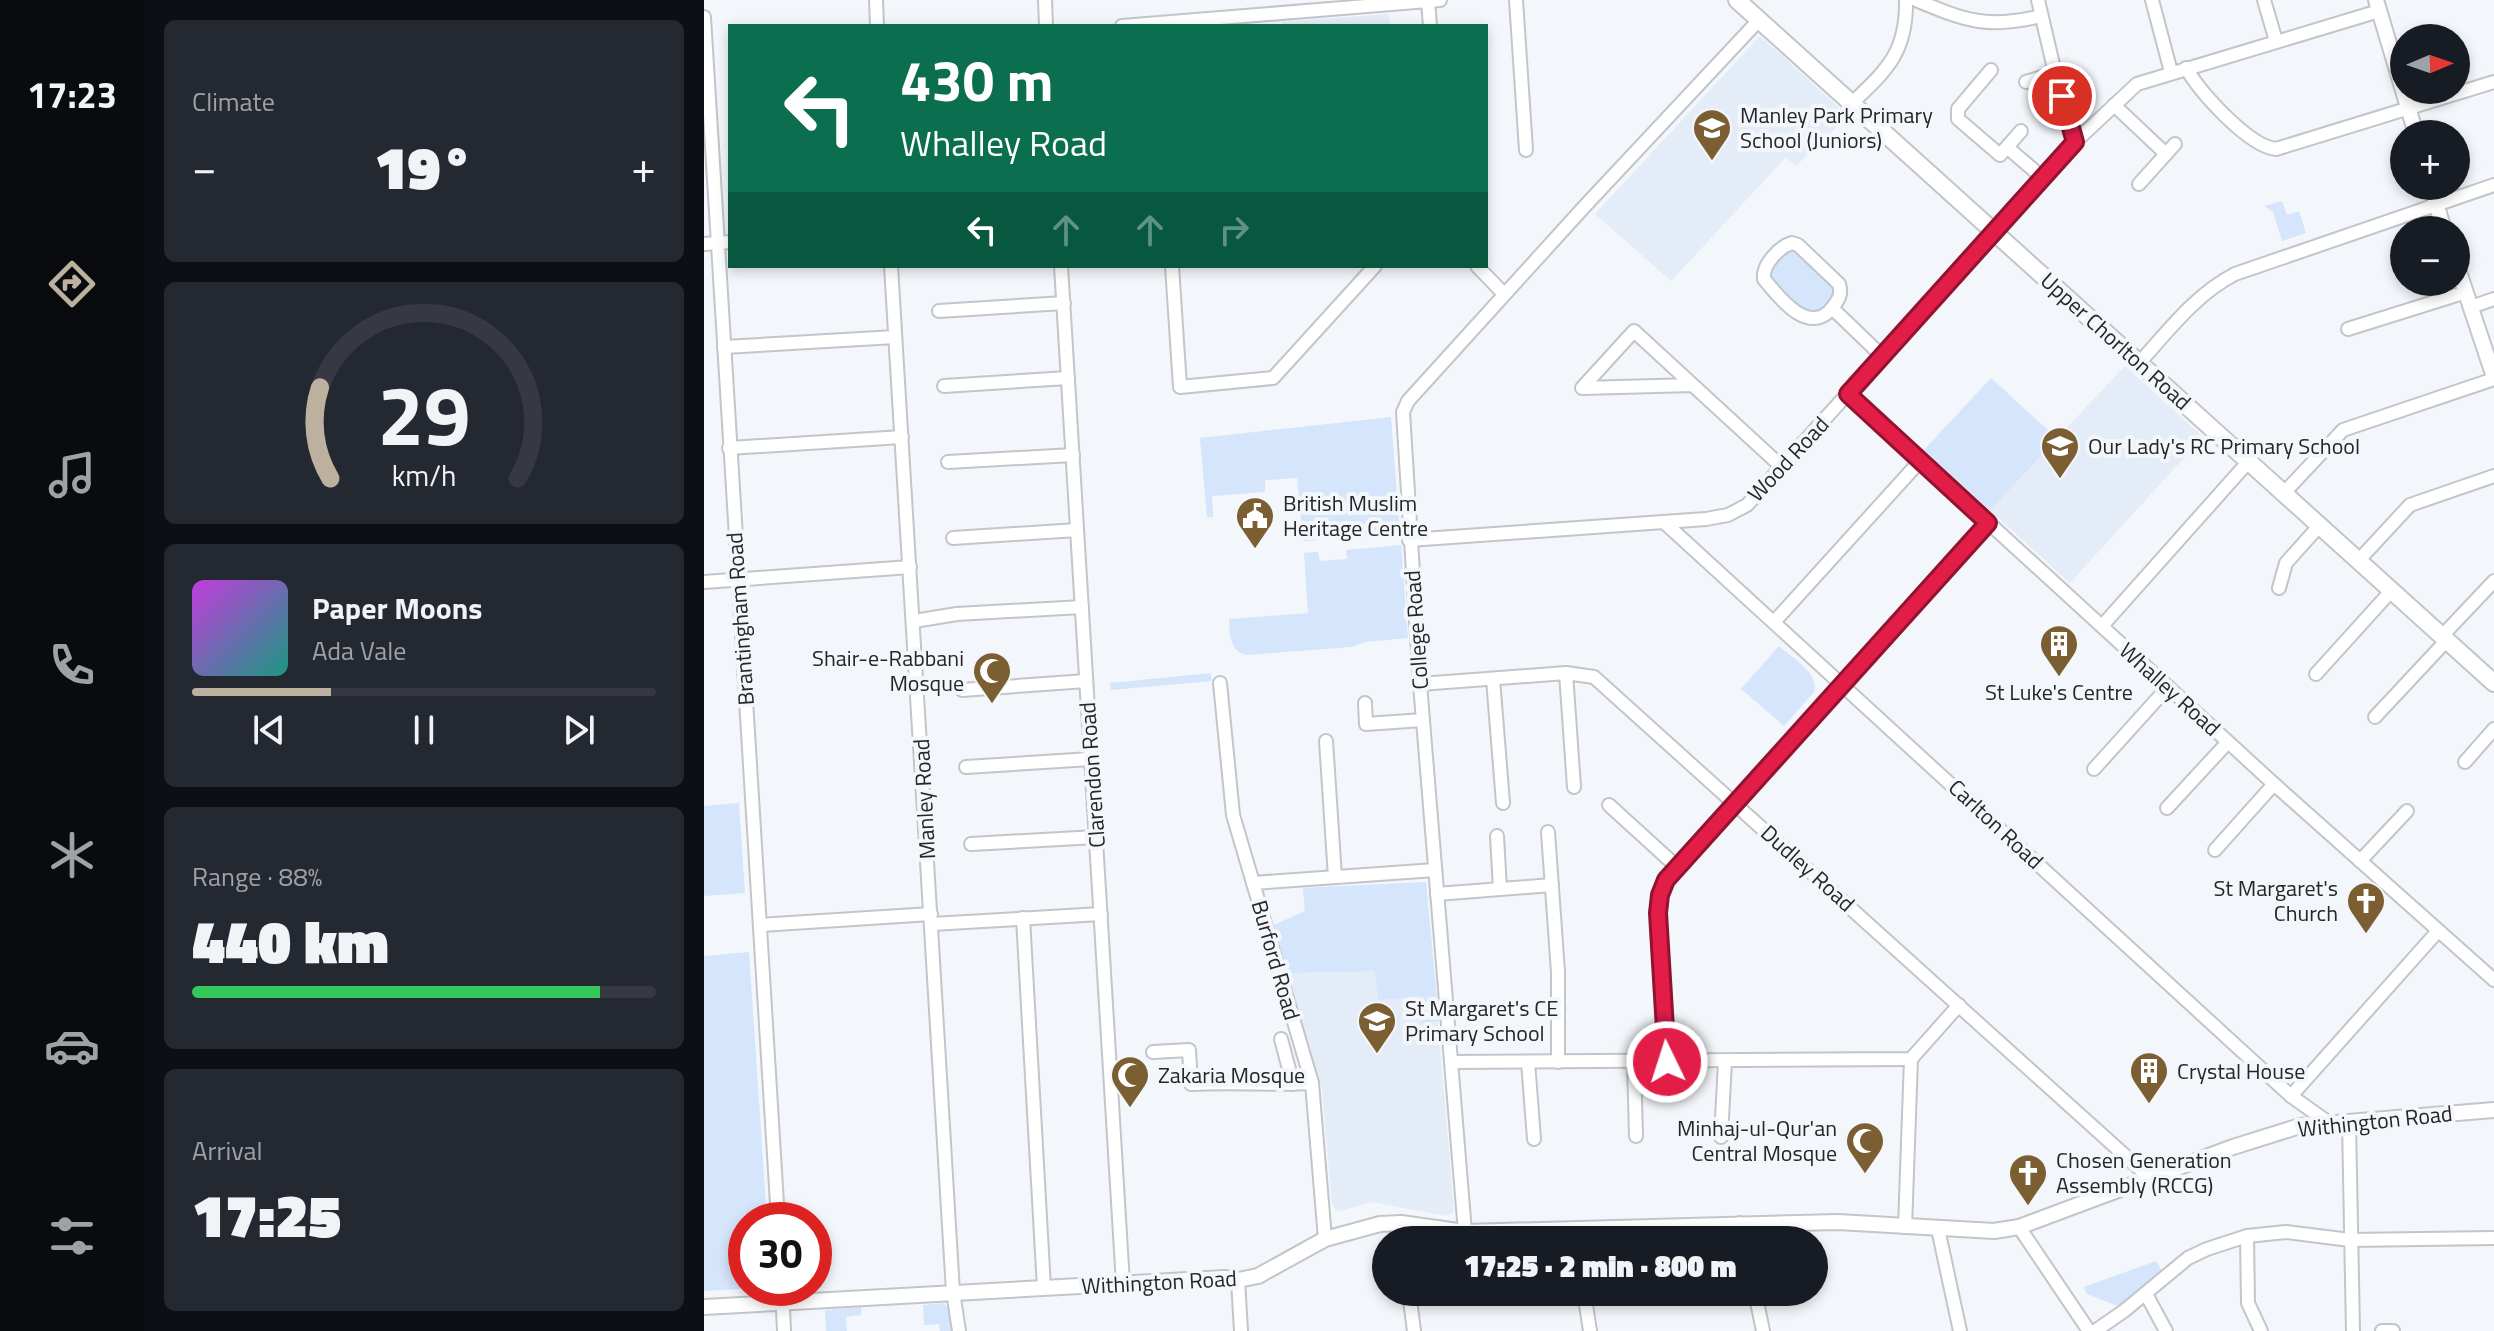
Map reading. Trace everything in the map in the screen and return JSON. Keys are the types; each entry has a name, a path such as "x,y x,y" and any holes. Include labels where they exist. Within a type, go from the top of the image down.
{"main road":[{"name":"Upper Chorlton Road","path":"1737,0 2494,683"}],"street":[{"path":"876,0 877,24"},
{"path":"1045,0 1046,24"},
{"path":"1138,24 1277,7 1440,0"},
{"path":"1516,0 1526,150"},
{"path":"1852,103 1893,62 1905,31 1906,0"},
{"path":"1916,0 1985,23 2041,16"},
{"path":"2038,0 2075,142"},
{"path":"2152,0 2171,72"},
{"path":"2264,0 2276,41"},
{"path":"1428,1 1430,24"},
{"path":"2378,5 2412,120"},
{"name":"Wood Road","path":"1409,540 1665,523 1728,515 1747,505 2075,142 2137,84 2276,41 2378,5"},
{"name":"Brantingham Road","path":"704,17 777,1202"},
{"name":"College Road","path":"1465,1226 1409,540 1403,412 1416,392 1504,294 1759,20"},
{"path":"2186,68 2205,98 2269,148 2301,142 2494,82"},
{"path":"1991,70 1958,109 1958,119 1997,154 2003,154 2021,131"},
{"path":"2026,82 2055,73"},
{"path":"2114,105 2171,149 2139,184"},
{"path":"2008,148 2044,179"},
{"path":"2140,362 2182,315 2218,283 2258,264 2494,185"},
{"path":"2435,200 2440,216"},
{"path":"1792,243 1798,245 1838,281 1841,294 1832,308 1822,318 1806,319 1765,282 1764,269 1784,246 1792,243"},
{"name":"Manley Road","path":"891,268 953,1292 959,1331"},
{"name":"Clarendon Road","path":"1061,268 1123,1284"},
{"path":"1172,268 1180,387 1273,378 1373,268"},
{"path":"1479,268 1504,294"},
{"path":"2348,329 2453,296"},
{"path":"2284,493 2343,430 2494,378 2467,296"},
{"path":"2471,307 2494,299"},
{"path":"939,311 1064,303"},
{"path":"1832,308 1883,357"},
{"path":"1693,385 1582,388 1634,331 1693,385 1782,467"},
{"path":"724,347 895,337"},
{"path":"944,386 1068,378"},
{"name":"Whalley Road","path":"1848,394 2274,784 2494,980"},
{"path":"729,448 902,437"},
{"path":"948,462 1073,455"},
{"path":"1774,622 1921,460"},
{"path":"2102,626 2249,461"},
{"path":"2359,560 2410,505 2494,476"},
{"name":"Carlton Road","path":"1665,523 2291,1096 2329,1123"},
{"path":"1667,1062 1658,913 1662,887 1676,866 1988,523"},
{"path":"2279,588 2286,563 2320,525"},
{"path":"953,538 1077,530"},
{"path":"704,582 910,567"},
{"path":"2375,717 2494,581"},
{"path":"2316,674 2392,590"},
{"path":"914,621 957,614 1082,607"},
{"path":"1566,673 1574,787"},
{"name":"Dudley Road","path":"1420,684 1566,673 1594,677 2151,1179"},
{"path":"1493,679 1503,803"},
{"path":"962,690 1086,681"},
{"name":"Burford Road","path":"1220,683 1233,815 1312,1083 1325,1239"},
{"path":"2094,769 2168,687"},
{"path":"1365,703 1366,724 1423,720"},
{"path":"2465,762 2494,729"},
{"path":"1326,741 1335,877"},
{"path":"2167,808 2228,742"},
{"path":"966,767 1091,759"},
{"path":"2215,850 2274,784"},
{"path":"1609,805 1676,866"},
{"path":"2360,861 2407,811"},
{"path":"1548,832 1558,972 1558,1062"},
{"path":"1497,836 1500,889"},
{"path":"971,844 1096,837"},
{"path":"1253,883 1435,870"},
{"path":"1437,894 1552,885"},
{"path":"760,925 1101,914"},
{"path":"1023,918 1044,1288"},
{"path":"2291,1096 2438,931"},
{"path":"1905,1227 1911,1059 1959,1005"},
{"path":"1281,1039 1293,1084"},
{"path":"1153,1052 1189,1050 1191,1084 1312,1083"},
{"path":"1451,1062 1911,1059"},
{"path":"1721,1137 1725,1061"},
{"path":"1528,1062 1534,1139"},
{"path":"1634,1062 1636,1136"},
{"name":"Withington Road","path":"1695,1226 1838,1222 1994,1231 2019,1227 2233,1147 2300,1126 2494,1110"},
{"path":"2349,1122 2353,1331"},
{"name":"Withington Road","path":"832,1294 953,1292 1224,1278 1238,1280 1258,1276 1325,1239 1380,1224 1422,1226"},
{"path":"2019,1227 2092,1331 2146,1294 2188,1258 2247,1236 2286,1232 2350,1240 2494,1238"},
{"path":"1938,1229 1960,1331"},
{"path":"2247,1236 2248,1303 2261,1331"},
{"path":"1238,1280 1241,1331"},
{"path":"2146,1294 2166,1331"},
{"name":"Withington Road","path":"704,1307 728,1303"},
{"path":"783,1306 784,1331"},
{"path":"1411,1306 1414,1331"},
{"path":"1586,1306 1590,1331"},
{"path":"1758,1306 1763,1331"},
{"path":"2382,1331 2393,1331"}],"shaded area":[{"path":"1389,14 1390,24 1282,24"},
{"name":"Manley Park Primary School (Juniors)","path":"1760,36 1848,116 1796,166 1786,157 1671,281 1595,214"},
{"path":"2282,201 2287,215 2299,211 2306,233 2282,241 2273,212 2264,206"},
{"path":"1788,249 1796,249 1836,285 1837,295 1820,313 1804,313 1770,282 1769,270"},
{"name":"Our Lady's RC Primary School","path":"2125,366 2203,437 2070,583 1924,450 1991,378 2057,438"},
{"path":"1991,378 2057,439 1990,510 1924,450"},
{"path":"1391,417 1400,534 1346,538 1345,528 1318,530 1318,540 1303,541 1297,478 1265,480 1265,492 1212,496 1213,517 1207,517 1200,438"},
{"path":"1401,545 1408,638 1365,642 1351,647 1247,655 1234,646 1229,619 1308,613 1304,553 1318,552 1320,561 1347,559 1346,550"},
{"path":"1779,646 1804,666 1815,685 1814,692 1784,726 1741,689"},
{"path":"1211,673 1212,681 1111,690 1110,683"},
{"path":"739,803 745,893 704,896 704,806"},
{"name":"St Margaret's CE Primary School","path":"1426,882 1454,1211 1447,1216 1372,1202 1340,1211 1332,1204 1322,1089 1274,925 1305,911 1303,888"},
{"path":"1426,882 1439,1021 1422,1023 1419,997 1378,1000 1375,971 1288,973 1274,925 1305,911 1303,888"},
{"path":"749,952 766,1202 728,1202 728,1290 704,1291 704,956"},
{"path":"2156,1261 2162,1271 2120,1307 2087,1294 2084,1287"},
{"path":"943,1303 947,1307 952,1331 940,1331 939,1324 924,1325 923,1305"},
{"path":"861,1307 861,1315 846,1317 847,1331 826,1331 825,1310"}],"place":[{"name":"Manley Park Primary School (Juniors)","path":"1712,162"},
{"name":"Our Lady's RC Primary School","path":"2060,480"},
{"name":"British Muslim Heritage Centre","path":"1255,550"},
{"name":"St Luke's Centre","path":"2059,678"},
{"name":"Shair-e-Rabbani Mosque","path":"992,705"},
{"name":"St Margaret's Church","path":"2366,935"},
{"name":"St Margaret's CE Primary School","path":"1377,1055"},
{"name":"Crystal House","path":"2149,1105"},
{"name":"Zakaria Mosque","path":"1130,1109"},
{"name":"Minhaj-ul-Qur'an Central Mosque","path":"1865,1175"},
{"name":"Chosen Generation Assembly (RCCG)","path":"2028,1207"}],"route":[{"path":"1667,1062 1658,913 1666,880 1988,523 1848,394 2075,142 2062,96"}]}
